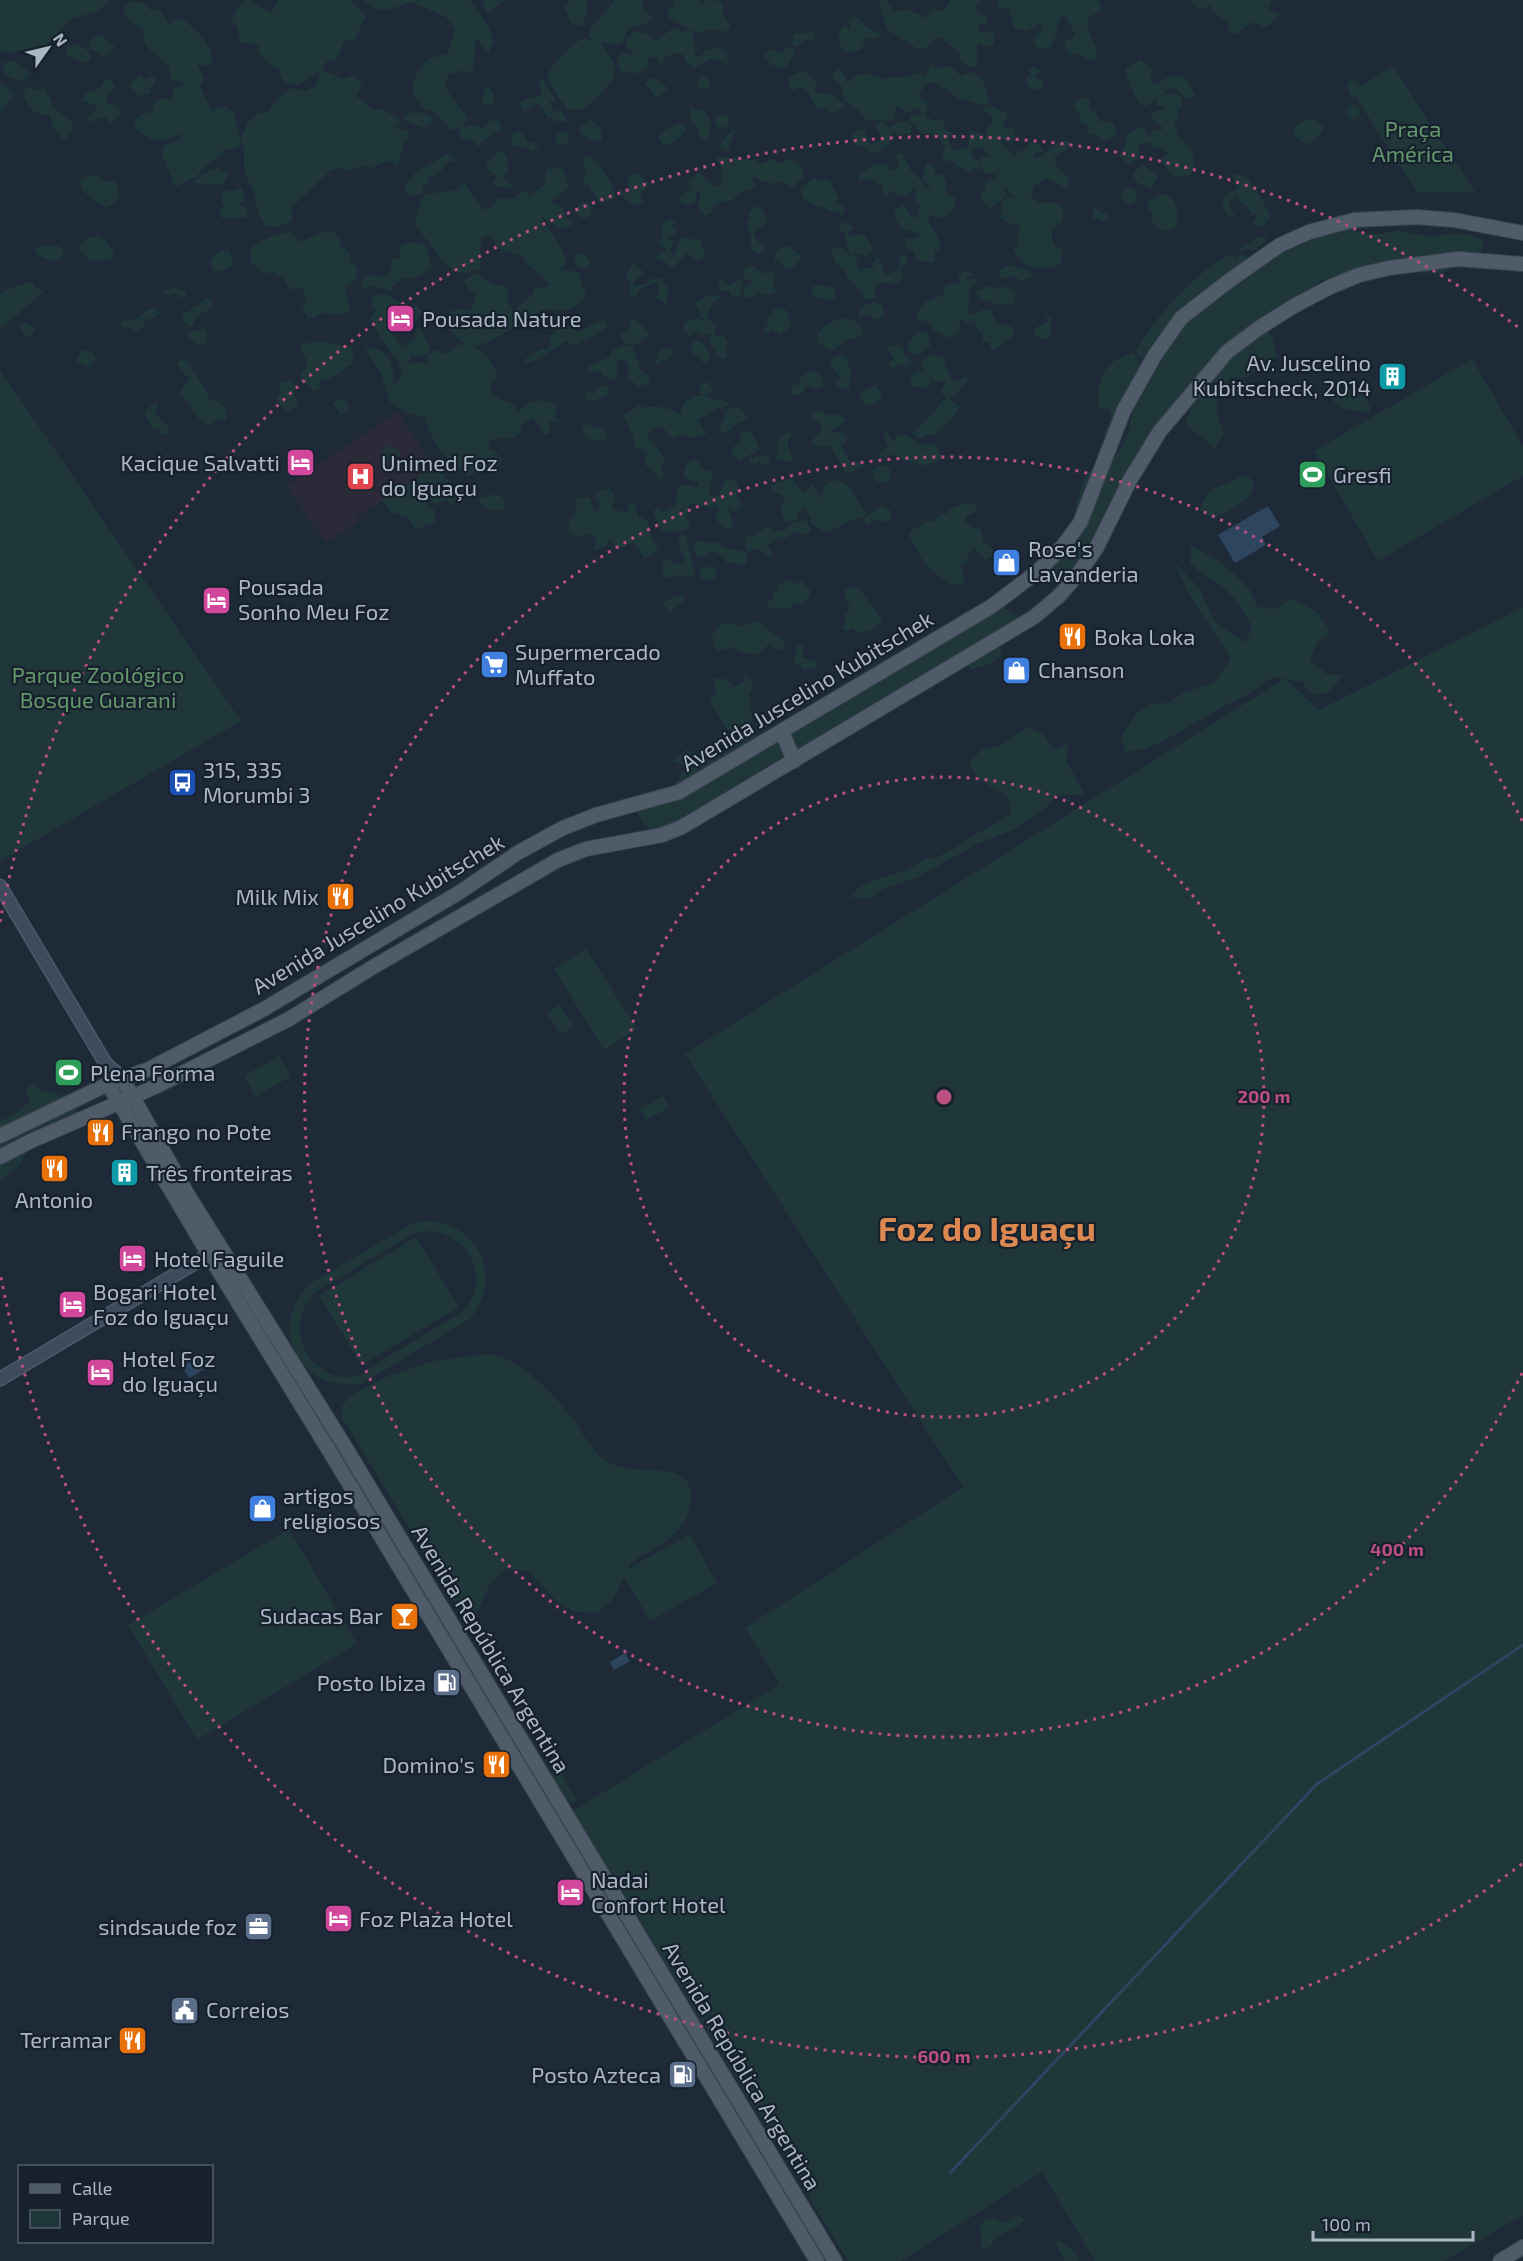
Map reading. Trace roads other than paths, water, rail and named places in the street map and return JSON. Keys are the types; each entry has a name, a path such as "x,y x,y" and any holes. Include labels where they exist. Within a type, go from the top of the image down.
{"main road":[{"name":"Avenida Juscelino Kubitschek","path":"0,1136 108,1084 148,1069 264,1009 460,892 519,852 555,833 596,815 675,794 992,606 1037,572 1063,546 1080,523 1124,410 1150,363 1181,318 1280,245 1309,232 1354,220 1387,217 1454,220 1523,233"},
{"name":"Avenida Juscelino Kubitschek","path":"0,1157 31,1141 119,1104 289,1019 545,866 585,849 662,835 682,827 1034,617 1059,596 1096,549 1130,480 1160,431 1227,352 1294,306 1330,287 1359,275 1379,270 1458,259 1523,264"},
{"path":"782,731 794,761"},
{"name":"Avenida República Argentina","path":"122,1078 221,1247 350,1455 834,2261"},
{"name":"Avenida República Argentina","path":"108,1084 817,2261"},
{"path":"1500,2261 1523,2247"}],"street":[{"name":"Avenida República Argentina","path":"0,886 106,1064 122,1078"},
{"name":"Avenida República Argentina","path":"106,1064 108,1084"},
{"path":"0,1379 221,1247"}],"water":[{"path":"1268,506 1280,526 1262,537 1266,545 1235,563 1218,535"},
{"path":"203,1353 208,1360 206,1368 189,1378 182,1366"},
{"path":"625,1653 630,1661 614,1670 610,1662"}],"waterway":[{"path":"950,2173 1317,1784 1523,1645"}],"place":[{"name":"Pousada Nature","path":"401,319"},
{"name":"Av. Juscelino Kubitscheck, 2014","path":"1392,376"},
{"name":"Kacique Salvatti","path":"301,463"},
{"name":"Gresfi","path":"1312,475"},
{"name":"Unimed Foz do Iguaçu","path":"360,476"},
{"name":"Rose's Lavanderia","path":"1007,562"},
{"name":"Pousada Sonho Meu Foz","path":"217,600"},
{"name":"Boka Loka","path":"1073,637"},
{"name":"Supermercado Muffato","path":"494,665"},
{"name":"Chanson","path":"1017,670"},
{"name":"315, 335 Morumbi 3","path":"182,783"},
{"name":"Milk Mix","path":"340,897"},
{"name":"Plena Forma","path":"69,1073"},
{"name":"Frango no Pote","path":"100,1132"},
{"name":"Antonio","path":"54,1168"},
{"name":"Três fronteiras","path":"125,1173"},
{"name":"Hotel Faguile","path":"133,1259"},
{"name":"Bogari Hotel Foz do Iguaçu","path":"72,1305"},
{"name":"Hotel Foz do Iguaçu","path":"101,1372"},
{"name":"artigos religiosos","path":"262,1509"},
{"name":"Sudacas Bar","path":"404,1616"},
{"name":"Posto Ibiza","path":"447,1683"},
{"name":"Domino's","path":"496,1765"},
{"name":"Nadai Confort Hotel","path":"570,1893"},
{"name":"Foz Plaza Hotel","path":"338,1919"},
{"name":"sindsaude foz","path":"258,1927"},
{"name":"Correios","path":"185,2010"},
{"name":"Terramar","path":"133,2040"},
{"name":"Posto Azteca","path":"682,2075"}],"district":[{"name":"Foz do Iguaçu","path":"987,1229"}],"park label":[{"name":"Praça América","path":"1413,142"},
{"name":"Parque Zoológico Bosque Guarani","path":"98,688"}]}
